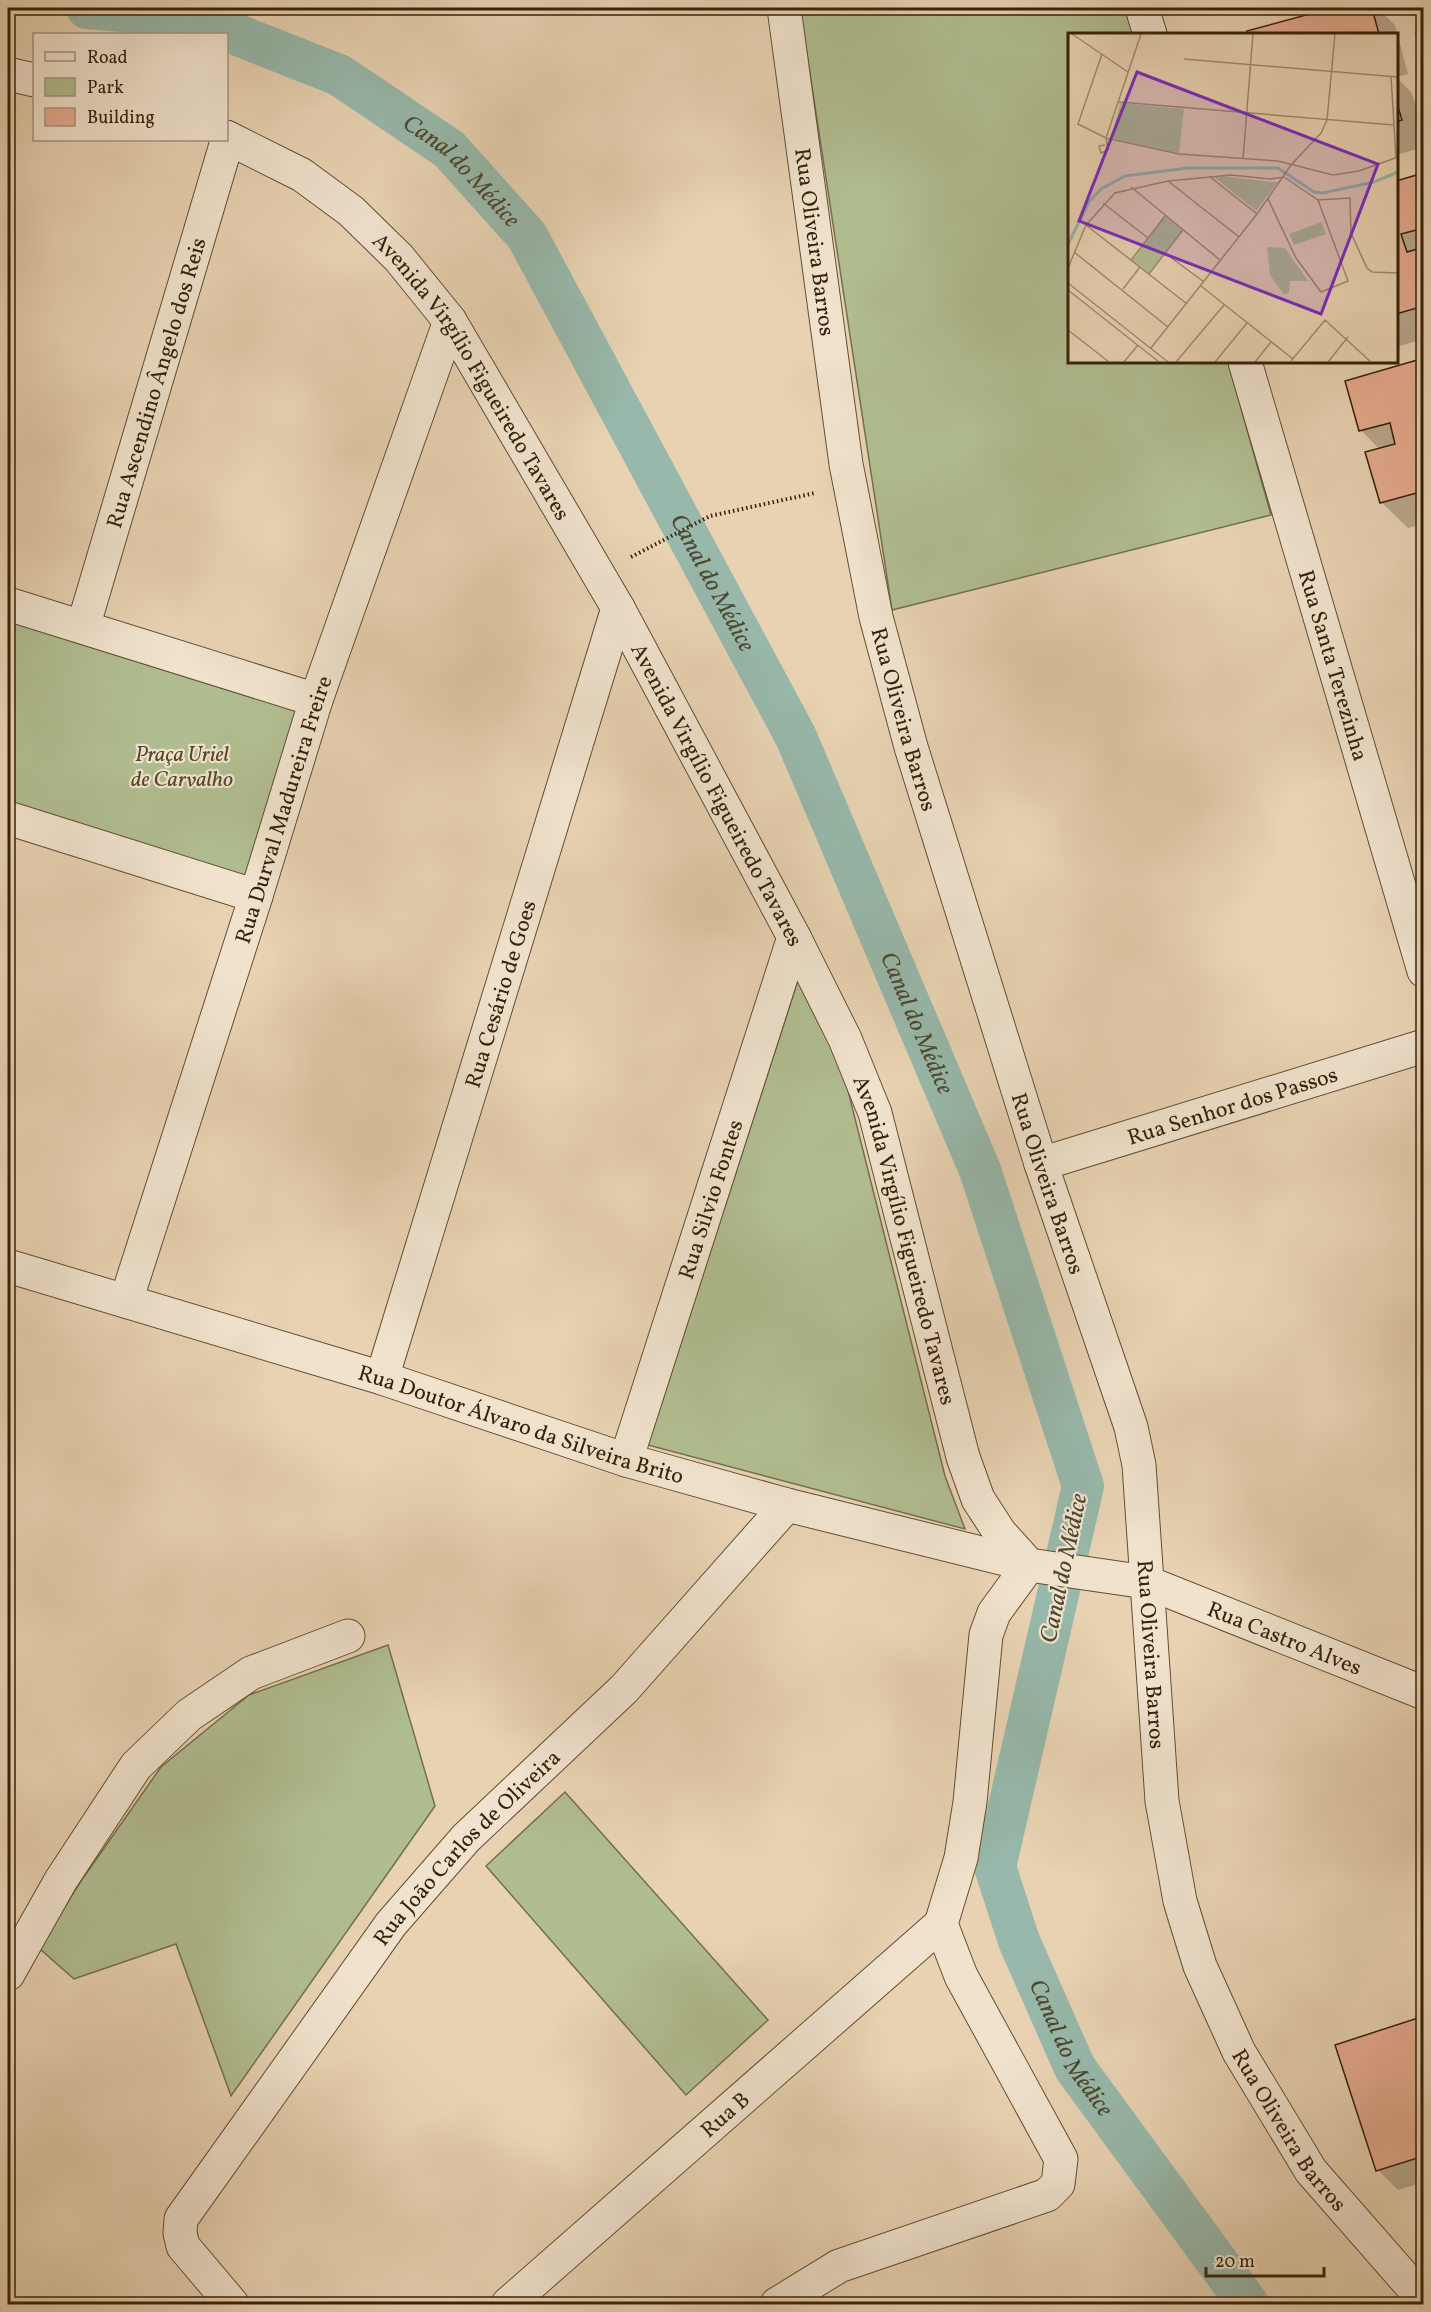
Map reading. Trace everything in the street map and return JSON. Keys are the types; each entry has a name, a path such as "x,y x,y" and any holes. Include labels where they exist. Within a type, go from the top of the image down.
{"street":[{"name":"Rua Oliveira Barros","path":"784,8 846,464 876,616 910,747 1041,1164 1131,1427 1139,1465 1139,1581 1162,1801 1180,1901 1200,1966 1239,2052 1311,2171 1424,2300"},
{"path":"1142,8 1150,33"},
{"path":"8,74 33,80"},
{"name":"Avenida Virgílio Figueiredo Tavares","path":"228,138 302,175 351,211 399,258 450,321 618,608 794,937 845,1039 874,1113 963,1457 978,1499 1000,1533 1035,1565"},
{"name":"Rua Ascendino Ângelo dos Reis","path":"83,627 226,141"},
{"name":"Rua Durval Madureira Freire","path":"126,1301 256,896 316,700 450,321"},
{"name":"Rua Santa Terezinha","path":"1245,363 1424,971"},
{"path":"8,604 316,700"},
{"name":"Rua Cesário de Goes","path":"382,1378 618,608"},
{"path":"9,823 256,896"},
{"name":"Rua Silvio Fontes","path":"626,1460 794,937"},
{"name":"Rua Senhor dos Passos","path":"1041,1164 1424,1046"},
{"name":"Rua Doutor Álvaro da Silveira Brito","path":"8,1266 382,1378 626,1460 787,1505 1035,1565"},
{"name":"Rua João Carlos de Oliveira","path":"232,2304 183,2246 180,2234 181,2219 392,1924 466,1838 624,1689 787,1505"},
{"path":"777,2304 839,2265 1047,2195 1058,2184 1061,2159 961,1976 941,1924 963,1846 970,1802 986,1635 994,1613 1035,1565"},
{"name":"Rua Castro Alves","path":"1035,1565 1139,1581 1424,1693"},
{"path":"8,1974 61,1880 136,1766 189,1715 251,1673 348,1636"},
{"name":"Rua B","path":"508,2304 941,1924"}],"path":[{"path":"629,557 710,516 851,485"}],"green space":[{"path":"800,8 1127,8 1134,33 1068,33 1068,363 1228,363 1271,515 892,610"},
{"name":"Praça Uriel de Carvalho","path":"8,604 316,700 256,896 8,818"},
{"path":"799,977 837,1047 945,1476 965,1529 648,1445"},
{"path":"388,1645 435,1806 231,2096 176,1944 74,1979 39,1948 81,1881 161,1767 249,1695"},
{"path":"565,1792 768,2020 686,2095 486,1866"}],"building":[{"path":"1332,8 1372,8 1379,33 1248,33 1247,31"},
{"path":"1424,32 1424,60 1416,34"},
{"path":"1398,107 1402,120 1398,121"},
{"path":"1420,174 1424,189 1424,228 1401,234 1407,252 1424,247 1424,306 1398,313 1398,180"},
{"path":"1424,358 1424,491 1380,503 1365,452 1395,444 1390,423 1359,431 1345,381"},
{"path":"1424,2016 1424,2156 1376,2171 1335,2045"}],"waterway":[{"name":"Canal do Médice","path":"87,8 192,17 339,75 449,149 527,236 796,737 980,1170 1083,1486 995,1867 1019,1941 1075,2068 1248,2304"}]}
